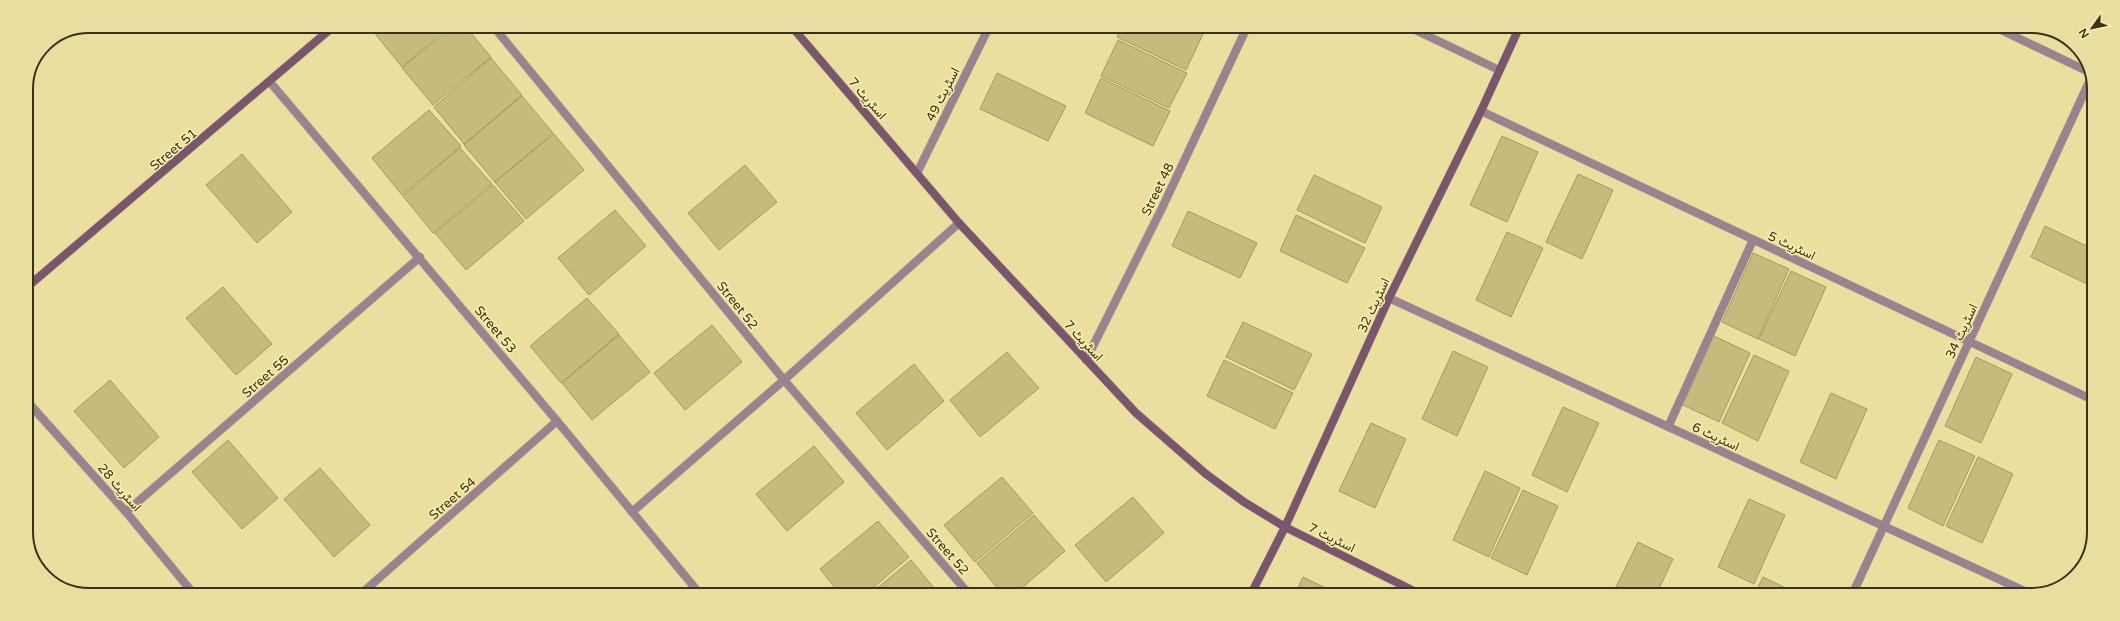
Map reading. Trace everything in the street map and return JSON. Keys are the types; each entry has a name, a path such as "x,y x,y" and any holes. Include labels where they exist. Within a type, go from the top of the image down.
{"street":[{"name":"Street 51","path":"33,282 326,33"},
{"name":"Street 52","path":"499,33 784,380 964,588"},
{"name":"اسٹریٹ 7","path":"797,33 959,223 1136,413 1206,474 1244,502 1285,527 1408,588"},
{"name":"اسٹریٹ 49","path":"917,173 986,33"},
{"name":"Street 48","path":"1086,360 1162,208 1244,33"},
{"path":"1422,33 1499,70"},
{"name":"اسٹریٹ 32","path":"1254,588 1285,527 1389,298 1481,111 1517,33"},
{"path":"2007,33 2084,69"},
{"name":"Street 53","path":"270,82 420,257 695,588"},
{"name":"اسٹریٹ 34","path":"1855,588 2087,87"},
{"name":"اسٹریٹ 5","path":"1481,111 2087,398"},
{"path":"632,512 784,380 959,223"},
{"path":"1668,427 1753,240"},
{"name":"Street 55","path":"126,512 420,257"},
{"name":"اسٹریٹ 6","path":"1389,298 2018,588"},
{"name":"اسٹریٹ 28","path":"33,408 126,512 189,588"},
{"name":"Street 54","path":"368,588 557,421"}],"building":[{"path":"374,33 442,33 402,67"},
{"path":"444,33 471,33 491,57 433,105 402,68"},
{"path":"1119,33 1203,34 1186,70 1117,37"},
{"path":"1118,40 1187,73 1169,108 1101,76"},
{"path":"491,58 522,95 464,144 434,107"},
{"path":"997,73 1066,106 1048,141 980,109"},
{"path":"1101,78 1170,111 1153,146 1085,113"},
{"path":"522,96 553,133 495,182 464,145"},
{"path":"429,110 461,146 402,195 372,158"},
{"path":"554,134 584,170 526,219 495,182"},
{"path":"1502,136 1538,152 1507,222 1470,205"},
{"path":"460,148 492,184 433,233 403,196"},
{"path":"242,154 292,212 257,243 206,185"},
{"path":"745,165 777,202 719,250 688,213"},
{"path":"1578,174 1613,190 1582,259 1546,242"},
{"path":"1314,175 1382,207 1365,243 1297,210"},
{"path":"493,185 524,221 466,270 435,233"},
{"path":"615,210 646,246 589,295 558,258"},
{"path":"1188,211 1257,243 1240,278 1172,246"},
{"path":"1296,215 1365,248 1347,283 1280,251"},
{"path":"2045,226 2087,246 2087,284 2031,257"},
{"path":"1507,232 1543,248 1511,317 1476,300"},
{"path":"1753,253 1789,269 1758,339 1722,322"},
{"path":"1791,271 1826,287 1795,356 1759,339"},
{"path":"223,287 272,344 236,375 186,318"},
{"path":"587,298 619,334 561,383 530,346"},
{"path":"1243,322 1312,354 1294,390 1226,357"},
{"path":"712,325 742,362 685,410 654,373"},
{"path":"619,335 650,372 592,420 562,383"},
{"path":"1714,336 1750,353 1719,422 1683,405"},
{"path":"1453,351 1488,367 1457,436 1422,419"},
{"path":"1007,352 1039,388 980,437 950,400"},
{"path":"1754,355 1789,371 1758,441 1722,423"},
{"path":"1976,357 2012,374 1981,443 1945,426"},
{"path":"1224,360 1293,393 1275,429 1207,396"},
{"path":"914,364 944,401 887,450 856,413"},
{"path":"110,380 159,437 124,468 74,411"},
{"path":"1831,393 1867,409 1836,479 1800,462"},
{"path":"1563,407 1599,423 1567,492 1532,475"},
{"path":"1371,423 1406,439 1375,508 1339,491"},
{"path":"228,440 278,498 242,529 192,472"},
{"path":"1939,440 1975,456 1943,526 1908,508"},
{"path":"814,446 844,482 787,531 756,494"},
{"path":"1978,457 2013,474 1982,543 1946,526"},
{"path":"320,468 370,525 334,557 284,499"},
{"path":"1485,471 1520,488 1489,557 1453,540"},
{"path":"1002,477 1033,513 975,562 944,525"},
{"path":"1523,490 1558,506 1527,575 1491,558"},
{"path":"1133,497 1164,533 1106,582 1075,545"},
{"path":"1749,499 1785,515 1754,584 1718,567"},
{"path":"1034,515 1065,551 1022,588 997,588 977,563"},
{"path":"878,521 909,557 873,588 835,588 820,569"},
{"path":"1638,542 1673,559 1659,588 1615,588"},
{"path":"911,560 934,588 877,588"},
{"path":"1303,577 1326,588 1298,588"},
{"path":"1763,577 1786,588 1758,588"}]}
